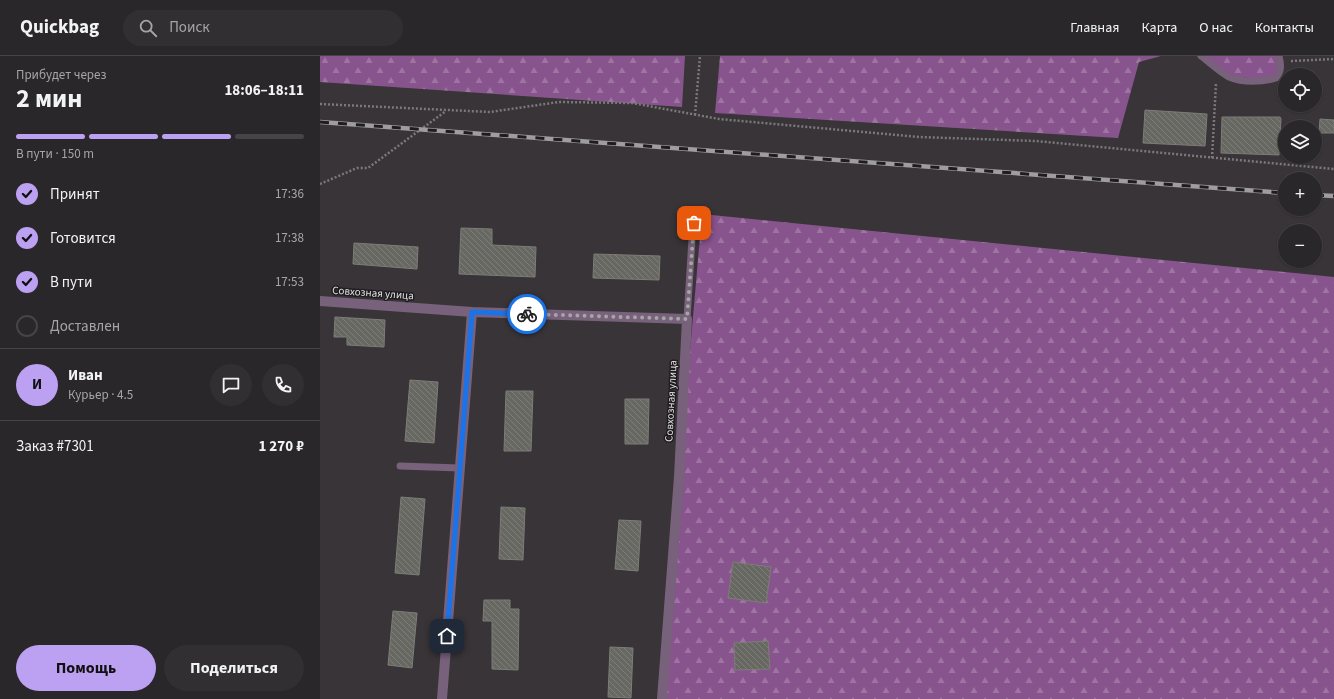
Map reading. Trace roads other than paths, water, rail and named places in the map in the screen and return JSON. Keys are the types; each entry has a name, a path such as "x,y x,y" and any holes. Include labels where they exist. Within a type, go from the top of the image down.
{"street":[{"name":"Совхозная улица","path":"320,301 472,312 687,319 679,477 662,699"},
{"path":"442,699 472,312"}],"lane":[{"path":"1201,56 1229,77 1244,81 1263,81 1276,78 1280,74 1280,59"},
{"path":"687,319 694,223"},
{"path":"400,466 460,468"}],"railway":[{"path":"320,122 1278,192"},
{"path":"1322,195 1334,196"}]}
